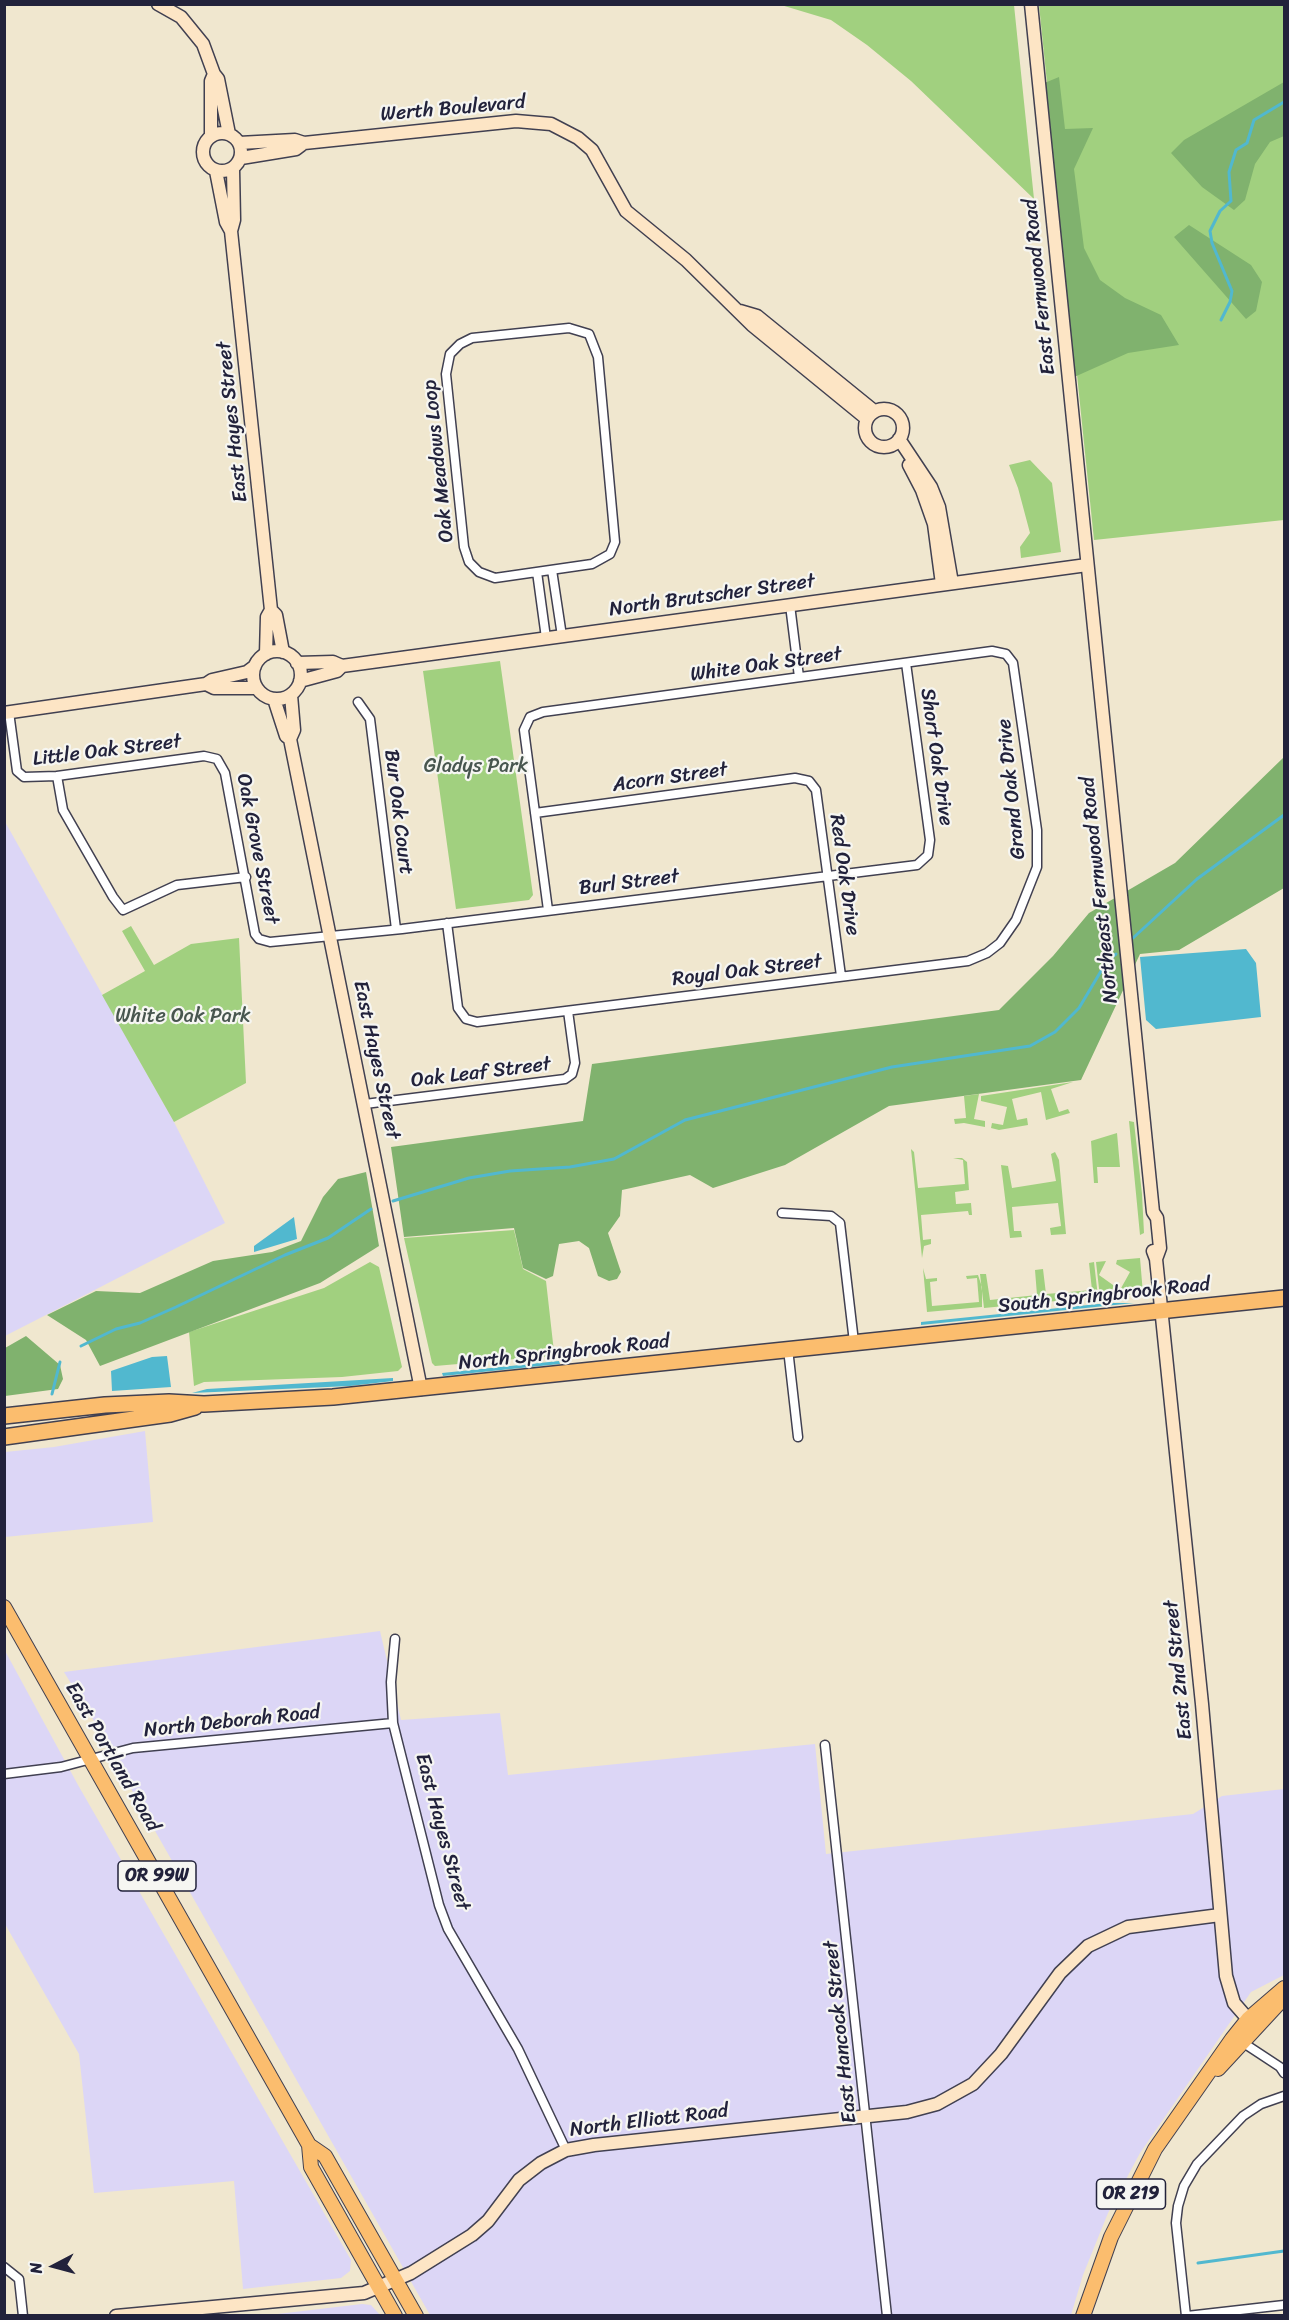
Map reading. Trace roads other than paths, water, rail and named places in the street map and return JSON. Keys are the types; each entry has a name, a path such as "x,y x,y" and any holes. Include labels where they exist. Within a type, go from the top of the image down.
{"highway":[{"name":"South Springbrook Road","path":"927,1335 1284,1298"},
{"name":"North Springbrook Road","path":"4,1416 105,1405 169,1402 204,1404 333,1397 927,1335"},
{"path":"132,1418 131,1412 160,1408 169,1402"},
{"name":"North Springbrook Road","path":"4,1437 170,1414 204,1404"}],"main road":[{"name":"East Portland Road","path":"4,1607 309,2145 325,2156 416,2316"},
{"name":"OR 219","path":"1083,2316 1096,2273 1134,2186 1155,2149 1201,2085 1216,2059 1248,2019 1284,1988"},
{"name":"OR 219","path":"1201,2085 1284,1998"},
{"name":"East Portland Road","path":"309,2145 310,2167 395,2316"}],"street":[{"path":"158,4 181,17 195,32 207,52 214,74 218,79 229,134 239,143 241,158 233,169 216,171 208,165 203,155 204,144 211,136 210,81 214,74"},
{"name":"East Fernwood Road","path":"1031,4 1087,565"},
{"name":"Werth Boulevard","path":"239,143 295,140 303,143 516,121 551,124 578,138 592,150 627,211 686,260 740,311 752,326 871,415 888,409 899,417 903,429 897,441 931,486 939,507 947,584"},
{"path":"211,136 229,134"},
{"name":"Werth Boulevard","path":"241,158 296,149 303,143"},
{"name":"East Hayes Street","path":"233,169 234,220 231,231 271,610 267,617 266,654"},
{"name":"East Hayes Street","path":"216,171 226,222 231,231"},
{"name":"Oak Meadows Loop","path":"569,328 589,334 595,343 606,434 615,542 610,554 601,561 537,572 495,578 478,572 469,562 464,547 447,365 450,354 460,344 472,338 569,328"},
{"path":"871,415 866,435 873,444 885,447 897,441"},
{"name":"North Brutscher Street","path":"297,663 333,662 342,666 1087,565"},
{"name":"Northeast Fernwood Road","path":"1087,565 1153,1212 1149,1220 1152,1250 1156,1259 1161,1311"},
{"path":"552,570 562,636"},
{"path":"537,572 546,638"},
{"path":"790,605 799,677"},
{"name":"East Hayes Street","path":"271,610 276,615 283,652"},
{"name":"White Oak Street","path":"535,813 524,730 530,717 543,712 992,651 1005,654"},
{"path":"7,712 206,684 212,680 247,672 266,654 283,652 297,663 300,681 291,695 274,699 257,688 213,688 206,684"},
{"name":"Grand Oak Drive","path":"1005,654 1013,663 1038,853 1034,879 1016,920"},
{"name":"Short Oak Drive","path":"906,663 930,840 928,855"},
{"path":"255,666 257,688"},
{"name":"North Brutscher Street","path":"300,681 337,671 342,666"},
{"name":"East Hayes Street","path":"291,695 294,730 290,739 422,1389"},
{"name":"East Hayes Street","path":"274,699 286,736 290,739"},
{"name":"Bur Oak Court","path":"358,702 370,720 396,929"},
{"name":"Little Oak Street","path":"7,712 17,771 24,777 57,776 204,756 217,759 223,766"},
{"name":"Oak Grove Street","path":"223,766 246,877 253,928 259,939 270,942 331,937"},
{"path":"57,776 63,810 113,897 123,910 177,885 246,877"},
{"name":"Acorn Street","path":"535,813 795,778 808,781"},
{"name":"Red Oak Drive","path":"808,781 816,790 841,976"},
{"path":"535,813 548,910"},
{"name":"Burl Street","path":"331,937 917,865 928,855"},
{"name":"Royal Oak Street","path":"447,923 458,1008 466,1019 477,1022 968,961 987,953 1000,944 1016,920"},
{"name":"Oak Leaf Street","path":"365,1104 565,1079 572,1074 574,1063 568,1011"},
{"path":"782,1213 831,1216 840,1223 854,1342"},
{"name":"East 2nd Street","path":"1161,1311 1203,1704 1220,1915 1228,1984 1234,2003 1248,2019"},
{"path":"788,1349 798,1437"},
{"name":"East Hayes Street","path":"395,1639 391,1682 393,1723 434,1886 448,1929 518,2049 566,2150"},
{"name":"North Deborah Road","path":"4,1774 61,1767 133,1748 393,1723"},
{"name":"East Hancock Street","path":"825,1745 887,2316"},
{"name":"North Elliott Road","path":"116,2316 353,2294 379,2287 472,2235 488,2221 519,2180 541,2163 566,2150 605,2143 907,2112 937,2104 974,2084 1077,1954 1100,1939 1128,1927 1220,1915"},
{"path":"1242,2042 1280,2067 1284,2073"},
{"path":"1284,2096 1261,2104 1243,2116 1197,2164 1184,2186 1176,2223 1187,2316 1284,2305"},
{"path":"4,2267 19,2279 23,2316"}],"water":[{"path":"1246,949 1256,963 1261,1017 1156,1029 1146,1020 1140,957"},
{"path":"294,1217 297,1239 254,1252 254,1246"},
{"path":"1108,1303 1134,1303 921,1325 921,1322"},
{"path":"167,1356 171,1387 112,1391 111,1371 152,1357"},
{"path":"559,1361 560,1364 443,1376 442,1373"},
{"path":"393,1378 393,1381 350,1386 192,1393 207,1389"}],"waterway":[{"path":"1221,320 1230,302 1232,291 1212,243 1210,231 1220,211 1231,201 1229,172 1236,150 1247,143 1254,120 1284,102"},
{"path":"1133,938 1197,879 1284,815"},
{"path":"393,1201 469,1178 510,1171 570,1167 614,1159 685,1120 892,1067 1030,1046 1055,1032 1079,1008 1107,961 1116,954"},
{"path":"81,1346 116,1329 140,1323 285,1255 328,1238 371,1209"},
{"path":"52,1394 60,1362"},
{"path":"1198,2263 1284,2251"}],"park label":[{"name":"Gladys Park","path":"476,767"},
{"name":"White Oak Park","path":"183,1017"}]}
